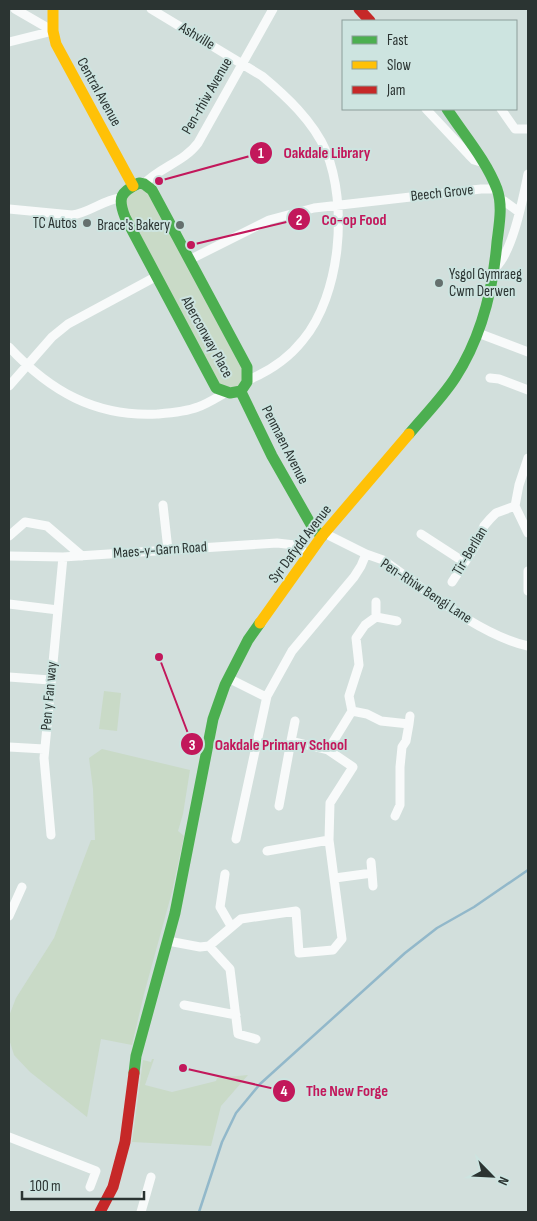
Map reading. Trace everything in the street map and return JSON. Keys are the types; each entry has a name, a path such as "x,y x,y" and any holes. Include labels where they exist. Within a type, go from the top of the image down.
{"street":[{"path":"15,9 53,31"},
{"name":"Central Avenue","path":"53,9 53,31 56,44 63,59 139,185"},
{"name":"Ashville","path":"151,9 262,76 278,89 292,103 314,132 325,149 332,168 337,204 338,238 330,287 319,314 304,340 288,356 265,373 248,380"},
{"name":"Pen-rhiw Avenue","path":"9,208 72,215 81,214 111,200 120,198 125,190 139,185 192,150 198,143 273,9"},
{"path":"359,9 369,20"},
{"path":"9,42 53,31"},
{"path":"427,110 469,156 474,160 484,163"},
{"path":"448,110 484,163 498,194 520,212"},
{"path":"502,110 515,129 528,129"},
{"path":"494,268 506,254 520,212 528,174"},
{"name":"Aberconway Place","path":"120,198 121,209 212,382 216,388 225,393 235,394 241,392 248,380 247,367 152,190 139,185"},
{"name":"Beech Grove","path":"189,260 269,220 314,208 481,189 498,194"},
{"name":"Syr Dafydd Avenue","path":"100,1212 113,1187 125,1142 136,1056 175,913 213,719 228,678 248,640 323,534 454,380 462,367 478,333 490,294 500,219 498,194"},
{"path":"9,386 52,337 68,324 157,276"},
{"path":"478,333 528,352"},
{"path":"9,347 26,365 51,384 76,399 108,410 146,414 189,410 199,407 225,393"},
{"path":"490,378 499,379 528,390"},
{"name":"Penmaen Avenue","path":"241,392 272,456 313,528 323,534"},
{"path":"528,458 518,485 515,506 528,533"},
{"path":"163,505 168,550"},
{"name":"Tir-Berllan","path":"452,582 476,545 484,526 496,513 515,506"},
{"path":"9,536 25,522 47,526 82,556"},
{"name":"Pen-Rhiw Bengi Lane","path":"323,534 383,560 480,626 528,646"},
{"path":"421,534 464,562"},
{"name":"Maes-y-Garn Road","path":"9,556 63,558 276,543 295,546 308,555"},
{"path":"236,839 266,697 292,651 354,577 366,554"},
{"name":"Pen y Fan way","path":"51,834 44,750 63,558"},
{"path":"528,571 528,591"},
{"path":"376,602 376,617"},
{"path":"9,604 58,610"},
{"path":"328,750 352,711 350,696 358,665 356,638 365,625 376,617 397,621"},
{"path":"9,677 50,680"},
{"path":"228,678 266,697"},
{"path":"352,711 367,714 381,720 410,720 406,741 402,747 400,805 395,816"},
{"path":"279,806 295,721"},
{"path":"168,941 200,948 209,946 241,918 296,911 299,953 334,950 342,939 329,840 330,803 353,767 328,750 291,741"},
{"path":"9,747 44,750"},
{"path":"267,850 329,840"},
{"path":"372,862 373,886"},
{"path":"335,878 372,873"},
{"path":"225,874 220,907 231,926"},
{"path":"9,916 22,886"},
{"path":"209,946 230,969 238,1034 256,1039"},
{"path":"184,1005 236,1015"},
{"path":"9,1137 99,1169 90,1187"},
{"path":"141,1212 152,1177"}],"green space":[{"path":"137,188 147,191 243,370 244,378 236,388 221,386 125,208 126,197"},
{"path":"104,691 121,693 117,731 99,729"},
{"path":"102,749 190,770 183,814 178,831 184,836 172,892 132,1045 101,1039 87,1117 30,1072 14,1055 9,1039 9,1016 16,998 54,938 91,840 95,840 93,789 89,758"},
{"path":"154,1059 145,1085 172,1092 216,1081 217,1078 248,1075 221,1106 211,1146 132,1142 143,1060 151,1062"}],"waterway":[{"path":"199,1212 222,1142 236,1113 260,1084 405,953 437,928 474,907 528,870"}],"traffic: fast":[{"path":"409,434 455,378 472,347 489,296 495,260 500,216 499,195 481,158 448,110"},
{"path":"139,183 152,190 247,367 247,382 241,391 230,393 216,388 125,217 121,205 122,196 128,189 139,183"},
{"path":"241,392 272,456 313,528 322,536"},
{"path":"134,1073 136,1056 175,913 213,719 225,685 248,640 260,623"}],"traffic: slow":[{"path":"53,9 53,31 56,44 133,186"},
{"path":"260,623 322,536 409,434"}],"traffic: jam":[{"path":"359,9 369,20"},
{"path":"100,1212 113,1187 125,1142 134,1073"}],"place":[{"name":"Oakdale Library","path":"159,181"},
{"name":"TC Autos","path":"87,223"},
{"name":"Brace's Bakery","path":"180,225"},
{"name":"Co-op Food","path":"191,245"},
{"name":"Ysgol Gymraeg Cwm Derwen","path":"439,283"},
{"name":"Oakdale Primary School","path":"159,657"},
{"name":"The New Forge","path":"183,1068"}]}
